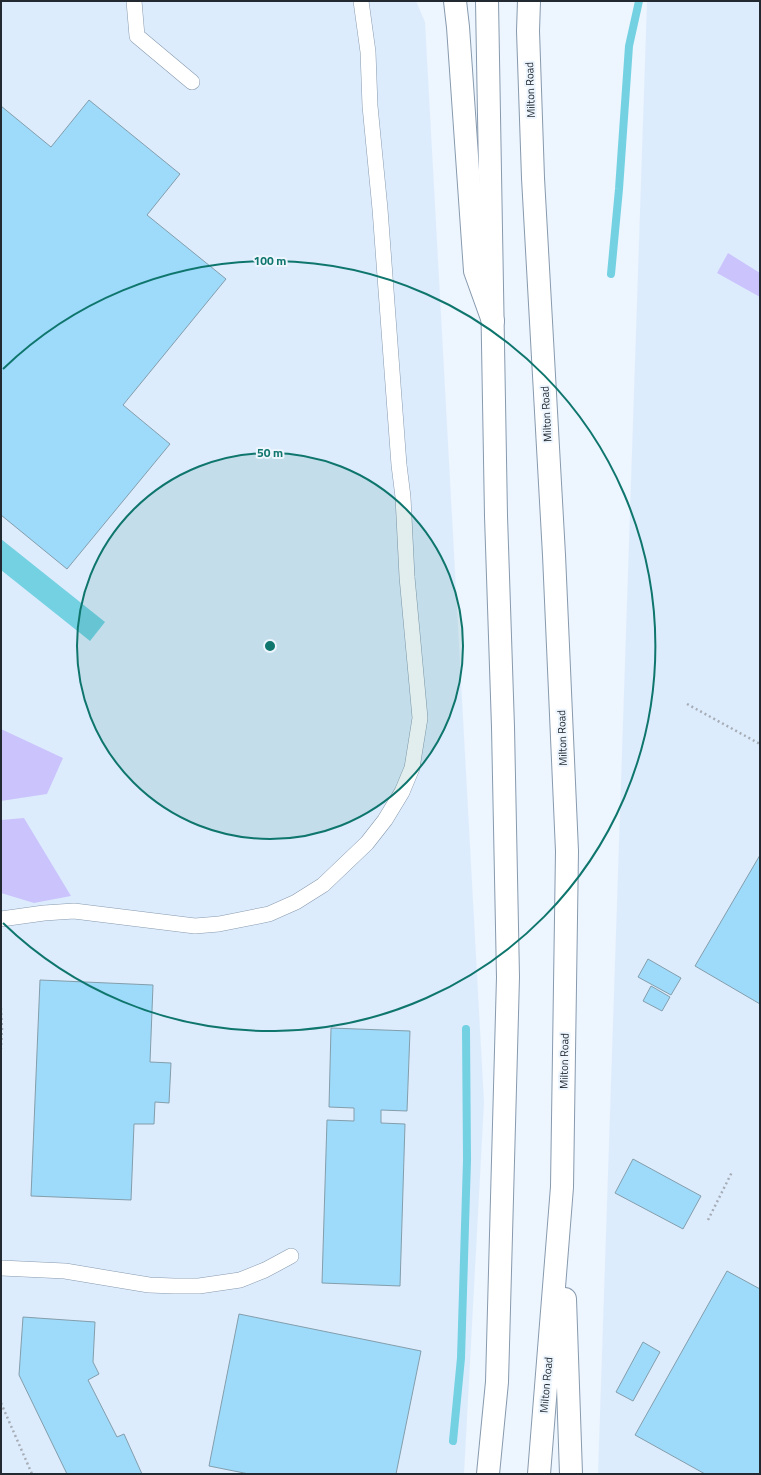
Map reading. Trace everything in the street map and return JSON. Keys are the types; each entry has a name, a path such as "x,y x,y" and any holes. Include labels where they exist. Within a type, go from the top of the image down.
{"main road":[{"path":"455,1 475,271 493,321"},
{"path":"487,1 496,516 503,727 508,977 497,1382 488,1474"},
{"name":"Milton Road","path":"530,1 528,31 533,178 554,555 567,851 562,1187 539,1474"},
{"path":"562,1187 571,1474"}],"lane":[{"path":"134,1 137,36 192,82"},
{"path":"1,919 44,913 74,912 195,926 219,924 269,914 296,902 323,885 367,843 385,820 402,792 412,768 420,718 407,577 403,497 399,465 380,209 370,106 368,52 361,1"},
{"path":"1,1268 65,1271 149,1285 199,1286 240,1280 265,1270 292,1256"}],"path":[{"path":"687,704 760,744"},
{"path":"1,1008 1,1050"},
{"path":"708,1220 732,1172"},
{"path":"1,1403 32,1474"}],"shaded area":[{"path":"1,1 416,1 425,22 484,1102 464,1474 1,1474"},
{"path":"647,1 760,1 760,1474 598,1474"},
{"path":"728,253 760,273 760,297 717,273"},
{"path":"1,729 63,758 47,794 1,801"},
{"path":"24,818 71,896 34,903 1,893 1,820"}],"water":[{"path":"1,539 105,622 90,641 1,570"}],"building":[{"path":"89,100 180,174 147,215 226,279 123,405 170,444 67,569 1,515 1,106 51,147"},
{"path":"760,855 760,1004 695,966"},
{"path":"648,959 681,978 671,995 638,977"},
{"path":"40,980 153,985 150,1062 171,1063 169,1103 155,1102 154,1124 134,1124 131,1200 31,1196"},
{"path":"651,986 670,997 662,1011 643,1001"},
{"path":"331,1028 410,1031 407,1111 381,1110 381,1123 405,1124 400,1286 322,1283 327,1120 354,1121 354,1108 329,1107"},
{"path":"633,1159 701,1196 683,1229 615,1193"},
{"path":"727,1271 760,1289 760,1474 705,1474 635,1435"},
{"path":"239,1314 421,1351 396,1474 249,1474 209,1466"},
{"path":"23,1317 95,1322 93,1362 99,1374 88,1380 117,1437 124,1434 142,1474 67,1474 19,1375"},
{"path":"643,1342 660,1352 633,1401 616,1392"}],"waterway":[{"path":"611,274 619,189 629,46 639,1"},
{"path":"453,1441 461,1358 467,1160 466,1029"}]}
